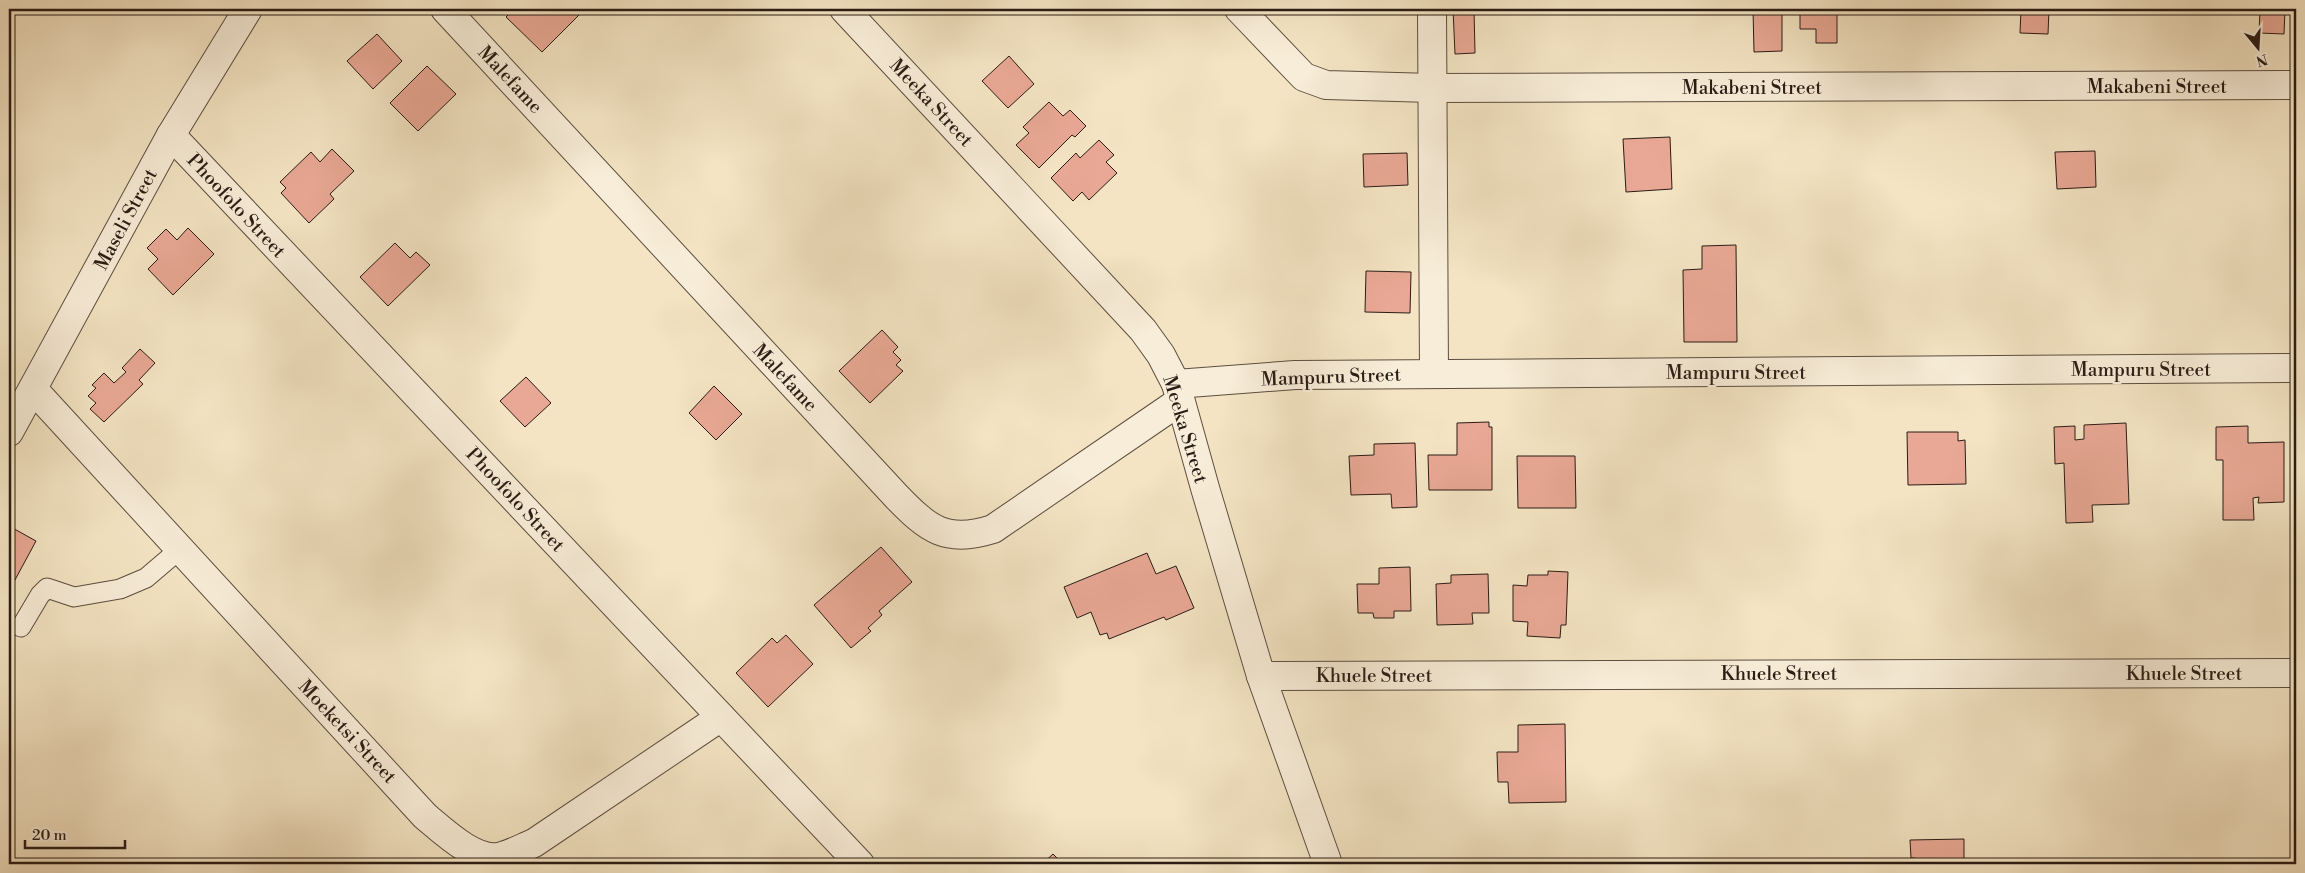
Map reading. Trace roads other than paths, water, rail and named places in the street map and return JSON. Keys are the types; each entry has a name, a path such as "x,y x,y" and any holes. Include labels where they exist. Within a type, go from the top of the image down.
{"street":[{"name":"Maseli Street","path":"9,432 171,135 248,9"},
{"name":"Malefame","path":"446,9 897,497 922,522 938,532 974,535 993,529 1178,392"},
{"name":"Meeka Street","path":"844,9 1143,330 1161,355 1178,392 1261,676 1328,864"},
{"name":"Makabeni Street","path":"1239,9 1304,77 1326,85 1432,88 2296,85"},
{"path":"1432,9 1434,373"},
{"name":"Phoofolo Street","path":"171,135 860,864"},
{"name":"Mampuru Street","path":"1178,392 1295,375 2296,368"},
{"name":"Moeketsi Street","path":"33,389 425,816 454,841 478,854 500,857 534,842 721,717"},
{"name":"Khuele Street","path":"1261,676 2296,673"}],"lane":[{"path":"21,627 40,595 47,588 74,597 120,589 146,578 180,549"}]}
